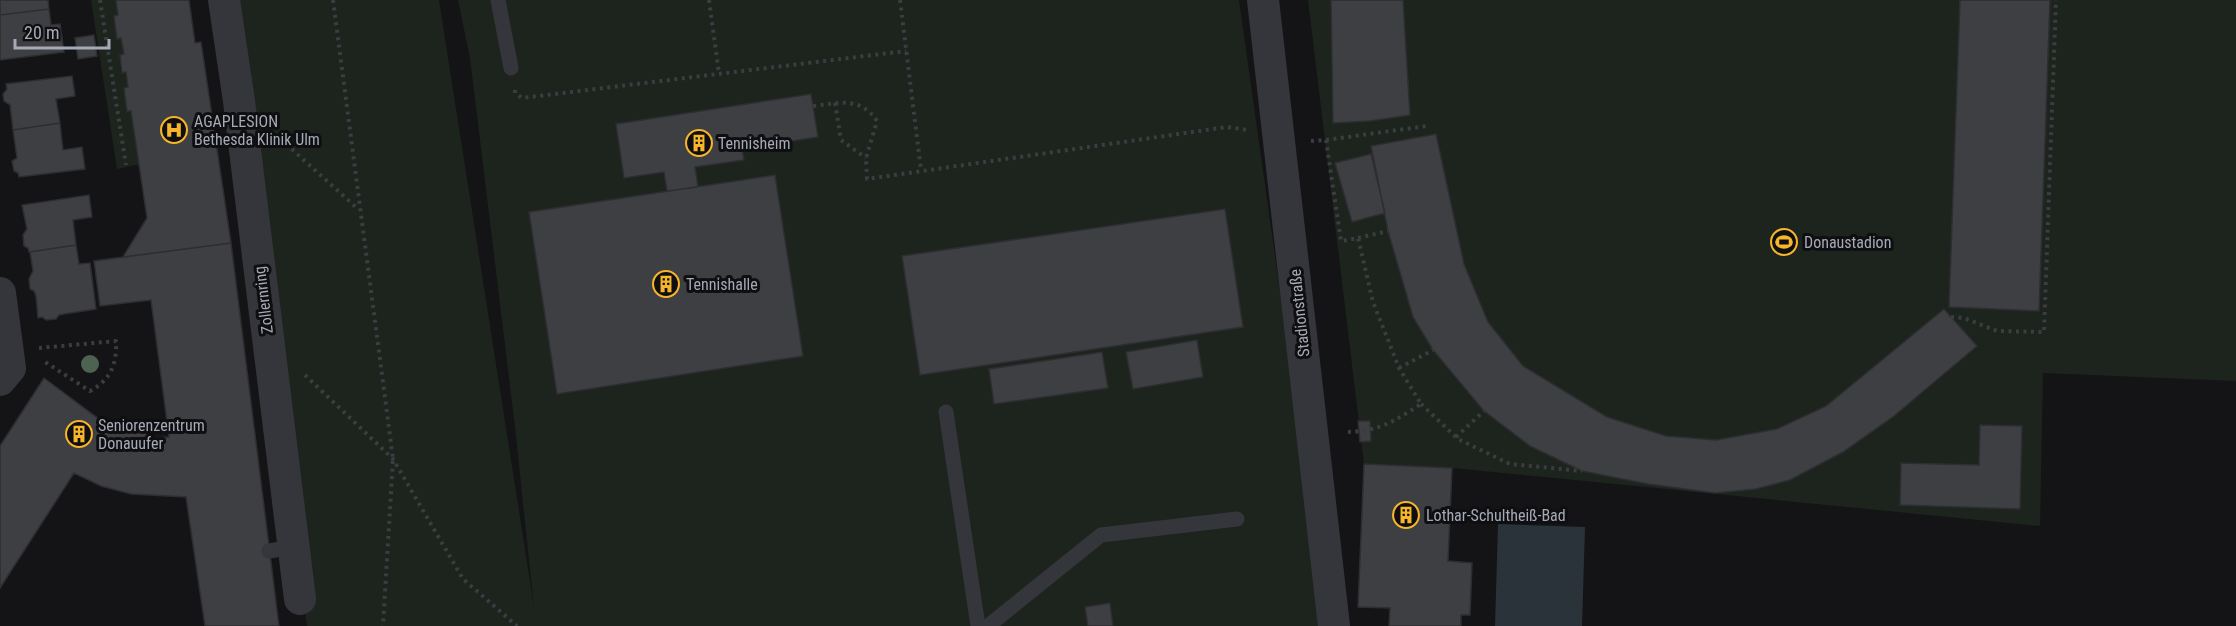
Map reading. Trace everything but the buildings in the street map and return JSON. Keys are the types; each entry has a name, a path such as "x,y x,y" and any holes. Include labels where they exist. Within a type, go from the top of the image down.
{"street":[{"name":"Zollernring","path":"224,0 239,101 268,340 281,549 300,599"},
{"name":"Stadionstraße","path":"1263,0 1334,626"},
{"path":"0,293 11,362"}],"lane":[{"path":"498,0 511,68"},
{"path":"946,412 978,626"},
{"path":"988,626 1101,535 1237,519"}],"path":[{"path":"100,0 126,165"},
{"path":"333,0 393,459 383,626"},
{"path":"709,0 719,74"},
{"path":"900,0 921,170"},
{"path":"1951,316 1964,318 1997,331 2044,332 2056,0"},
{"path":"511,68 515,93 522,98 906,51"},
{"path":"239,101 359,210"},
{"path":"813,106 855,103 870,111 877,121 866,158 867,179 1227,127 1248,130"},
{"path":"835,104 841,140 866,158"},
{"path":"1306,142 1427,126"},
{"path":"1326,140 1341,241 1388,231"},
{"path":"1358,238 1373,302 1399,368 1421,404 1456,437 1510,464 1582,471"},
{"path":"268,340 393,459 463,579 517,626"},
{"path":"116,341 117,359 102,385 90,391 11,362 116,341"},
{"path":"1399,368 1433,350"},
{"path":"1343,432 1370,431 1391,424 1421,404"},
{"path":"1456,437 1484,411"}],"shaded area":[{"path":"91,0 116,0 118,15 114,16 117,39 121,38 124,54 120,55 121,72 126,72 127,111 131,111 140,164 117,169"},
{"path":"233,0 439,0 534,607 515,427 470,58 458,0 1239,0 1327,626 307,626"},
{"name":"Donaustadion","path":"1308,0 2236,0 2236,381 2043,373 2040,526 1452,468 1364,464"},
{"path":"1498,524 1585,527 1582,626 1495,626"}],"place":[{"name":"AGAPLESION Bethesda Klinik Ulm","path":"174,130"},
{"name":"Tennisheim","path":"699,143"},
{"name":"Donaustadion","path":"1784,242"},
{"name":"Tennishalle","path":"666,284"},
{"name":"Seniorenzentrum Donauufer","path":"79,434"},
{"name":"Lothar-Schultheiß-Bad","path":"1406,515"}]}
